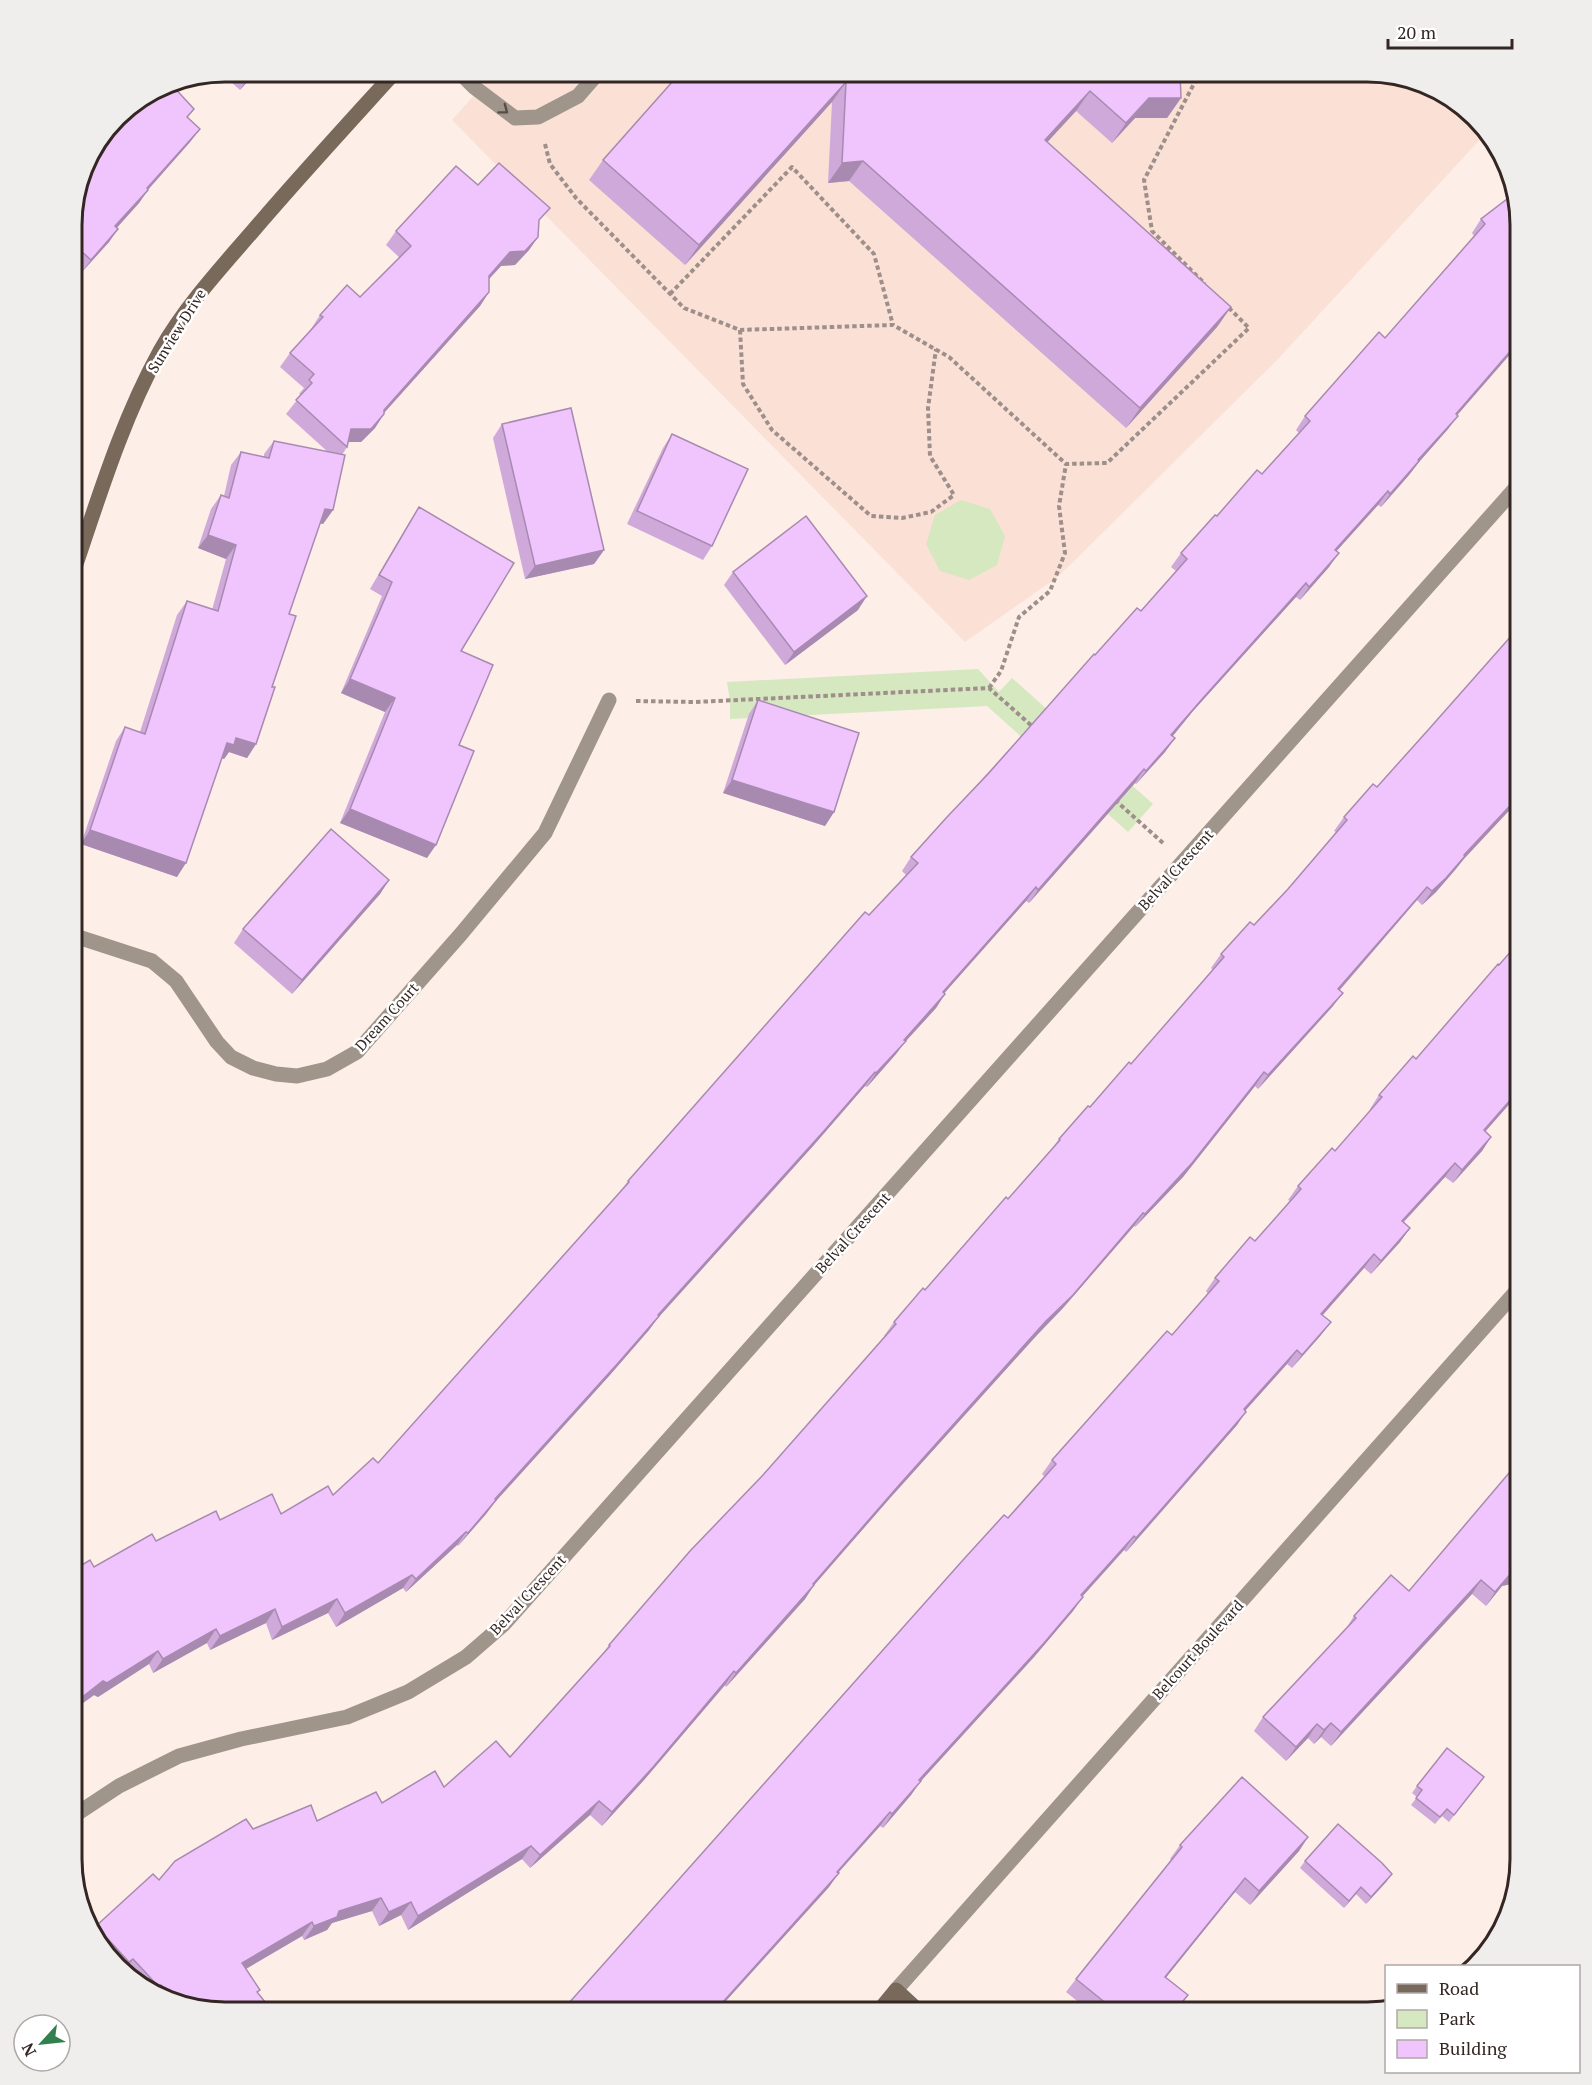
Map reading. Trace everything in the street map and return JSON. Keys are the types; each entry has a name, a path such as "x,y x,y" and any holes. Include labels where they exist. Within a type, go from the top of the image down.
{"street":[{"name":"Sunview Drive","path":"83,544 108,468 130,412 160,351 188,308 282,196 385,83"},
{"path":"470,83 515,118 538,117 578,96 589,83"},
{"name":"Belval Crescent","path":"82,1810 119,1786 179,1756 241,1739 347,1717 408,1692 466,1657 504,1624 1510,494"},
{"name":"Dream Court","path":"83,938 152,961 176,981 217,1042 231,1057 253,1068 276,1074 297,1076 327,1070 357,1052 461,934 545,833 609,700"},
{"name":"Belcourt Boulevard","path":"886,2002 1510,1298"},
{"path":"896,1990 909,2002"}],"path":[{"path":"1194,83 1144,180 1152,231 1208,287"},
{"path":"538,117 550,164 576,198 684,308 740,330 893,325 949,357 1066,464 1107,463 1249,328 1225,304"},
{"path":"670,294 792,167 874,254 893,325"},
{"path":"740,330 743,384 772,430 871,516 902,518 931,512 954,495 930,456 928,408 936,349"},
{"path":"989,688 1001,671 1019,617 1050,591 1065,553 1059,506 1066,464"},
{"path":"609,700 695,702 989,688 1034,727"},
{"path":"1113,798 1183,861"}],"shaded area":[{"path":"485,83 1376,83 1413,90 1438,102 1468,124 1481,139 1279,358 1059,576 965,642 452,120"}],"green space":[{"path":"961,500 990,509 1005,536 997,565 969,580 940,571 926,544 935,515"},
{"path":"978,669 999,692 1012,678 1153,804 1128,832 987,706 730,719 727,682"}],"building":[{"path":"671,83 845,83 699,245 603,160"},
{"path":"846,83 1180,83 1181,98 1149,98 1126,123 1090,91 1045,140 1231,307 1140,408 863,161 842,163"},
{"path":"177,91 194,109 187,117 200,129 115,226 118,229 91,260 83,253 83,216 85,197 93,171 107,146 124,124 138,112"},
{"path":"499,163 550,208 539,220 538,237 525,251 510,252 489,276 489,292 384,410 384,414 371,429 351,429 347,447 296,400 312,383 309,380 314,374 290,353 323,317 320,315 347,285 360,297 411,246 396,231 456,166 478,185"},
{"path":"1507,199 1510,225 1510,352 1390,494 1388,491 1335,550 1339,553 1309,587 1306,583 1203,698 1171,735 1175,738 1146,771 1144,769 1038,890 1036,887 943,992 945,994 904,1040 906,1041 875,1072 658,1315 619,1362 495,1499 468,1533 466,1532 416,1579 412,1575 345,1613 337,1599 282,1627 275,1609 220,1636 216,1629 163,1659 158,1651 107,1683 103,1681 82,1697 82,1565 90,1560 94,1567 152,1534 156,1541 216,1511 220,1520 272,1494 281,1514 328,1486 333,1495 373,1458 378,1463 629,1182 865,912 869,915 918,863 911,857 1094,654 1137,608 1141,611 1187,559 1181,553 1215,515 1217,516 1257,470 1262,474 1310,421 1305,416 1379,332 1385,338 1485,224 1481,219"},
{"path":"571,408 604,550 535,566 502,424"},
{"path":"672,434 748,469 712,546 637,511"},
{"path":"274,441 345,455 333,510 325,509 289,614 296,616 256,744 236,738 234,745 227,743 186,863 90,830 125,727 145,734 187,601 218,611 236,545 208,535 221,495 229,498 241,452 269,458"},
{"path":"419,507 514,563 461,651 493,665 459,745 474,751 436,845 350,809 395,698 350,679 392,582 379,575"},
{"path":"806,516 867,596 794,652 733,572"},
{"path":"1510,637 1510,806 1446,878 1432,891 1427,887 1338,989 1343,993 1268,1075 1264,1072 1192,1163 1145,1214 1143,1213 1073,1295 1046,1321 900,1484 814,1585 736,1673 734,1671 612,1812 599,1801 540,1855 531,1846 418,1916 411,1902 389,1912 381,1898 339,1911 337,1917 314,1926 312,1922 242,1963 260,1990 257,1992 265,2002 216,2002 179,1995 157,1985 133,1959 129,1962 98,1924 153,1874 159,1880 175,1861 246,1819 253,1829 311,1805 317,1821 376,1792 382,1803 435,1771 444,1787 496,1741 510,1757 610,1646 690,1551 763,1475 896,1324 894,1322 923,1288 925,1290 1006,1197 1008,1199 1088,1106 1090,1107 1129,1062 1131,1064 1224,957 1221,954 1250,922 1254,925 1288,889 1347,820 1344,817 1373,784 1377,787"},
{"path":"758,700 859,733 834,812 732,780"},
{"path":"331,829 389,880 302,980 243,929"},
{"path":"1510,952 1510,1100 1484,1130 1491,1137 1462,1170 1455,1163 1402,1221 1410,1228 1381,1261 1374,1254 1321,1314 1331,1322 1302,1355 1297,1350 1244,1409 1246,1412 1136,1538 1134,1536 1081,1595 1083,1597 1044,1643 919,1780 921,1781 892,1814 890,1812 837,1872 839,1873 723,2002 570,2002 963,1560 1004,1515 1008,1518 1056,1464 1052,1460 1167,1331 1172,1335 1219,1281 1215,1278 1250,1237 1255,1241 1301,1189 1298,1186 1332,1148 1335,1151 1382,1097 1379,1095 1413,1056 1416,1059"},
{"path":"1510,1472 1510,1574 1495,1592 1481,1580 1341,1732 1331,1723 1324,1730 1317,1724 1296,1747 1263,1717 1356,1618 1354,1616 1391,1575 1409,1591"},
{"path":"1447,1748 1484,1777 1454,1815 1447,1809 1440,1817 1416,1798 1422,1790 1417,1786"},
{"path":"1242,1777 1308,1837 1259,1891 1245,1878 1165,1977 1188,1995 1182,2002 1104,2002 1076,1979 1182,1847 1180,1845"},
{"path":"1338,1824 1392,1874 1371,1897 1361,1887 1349,1901 1305,1861"}]}
